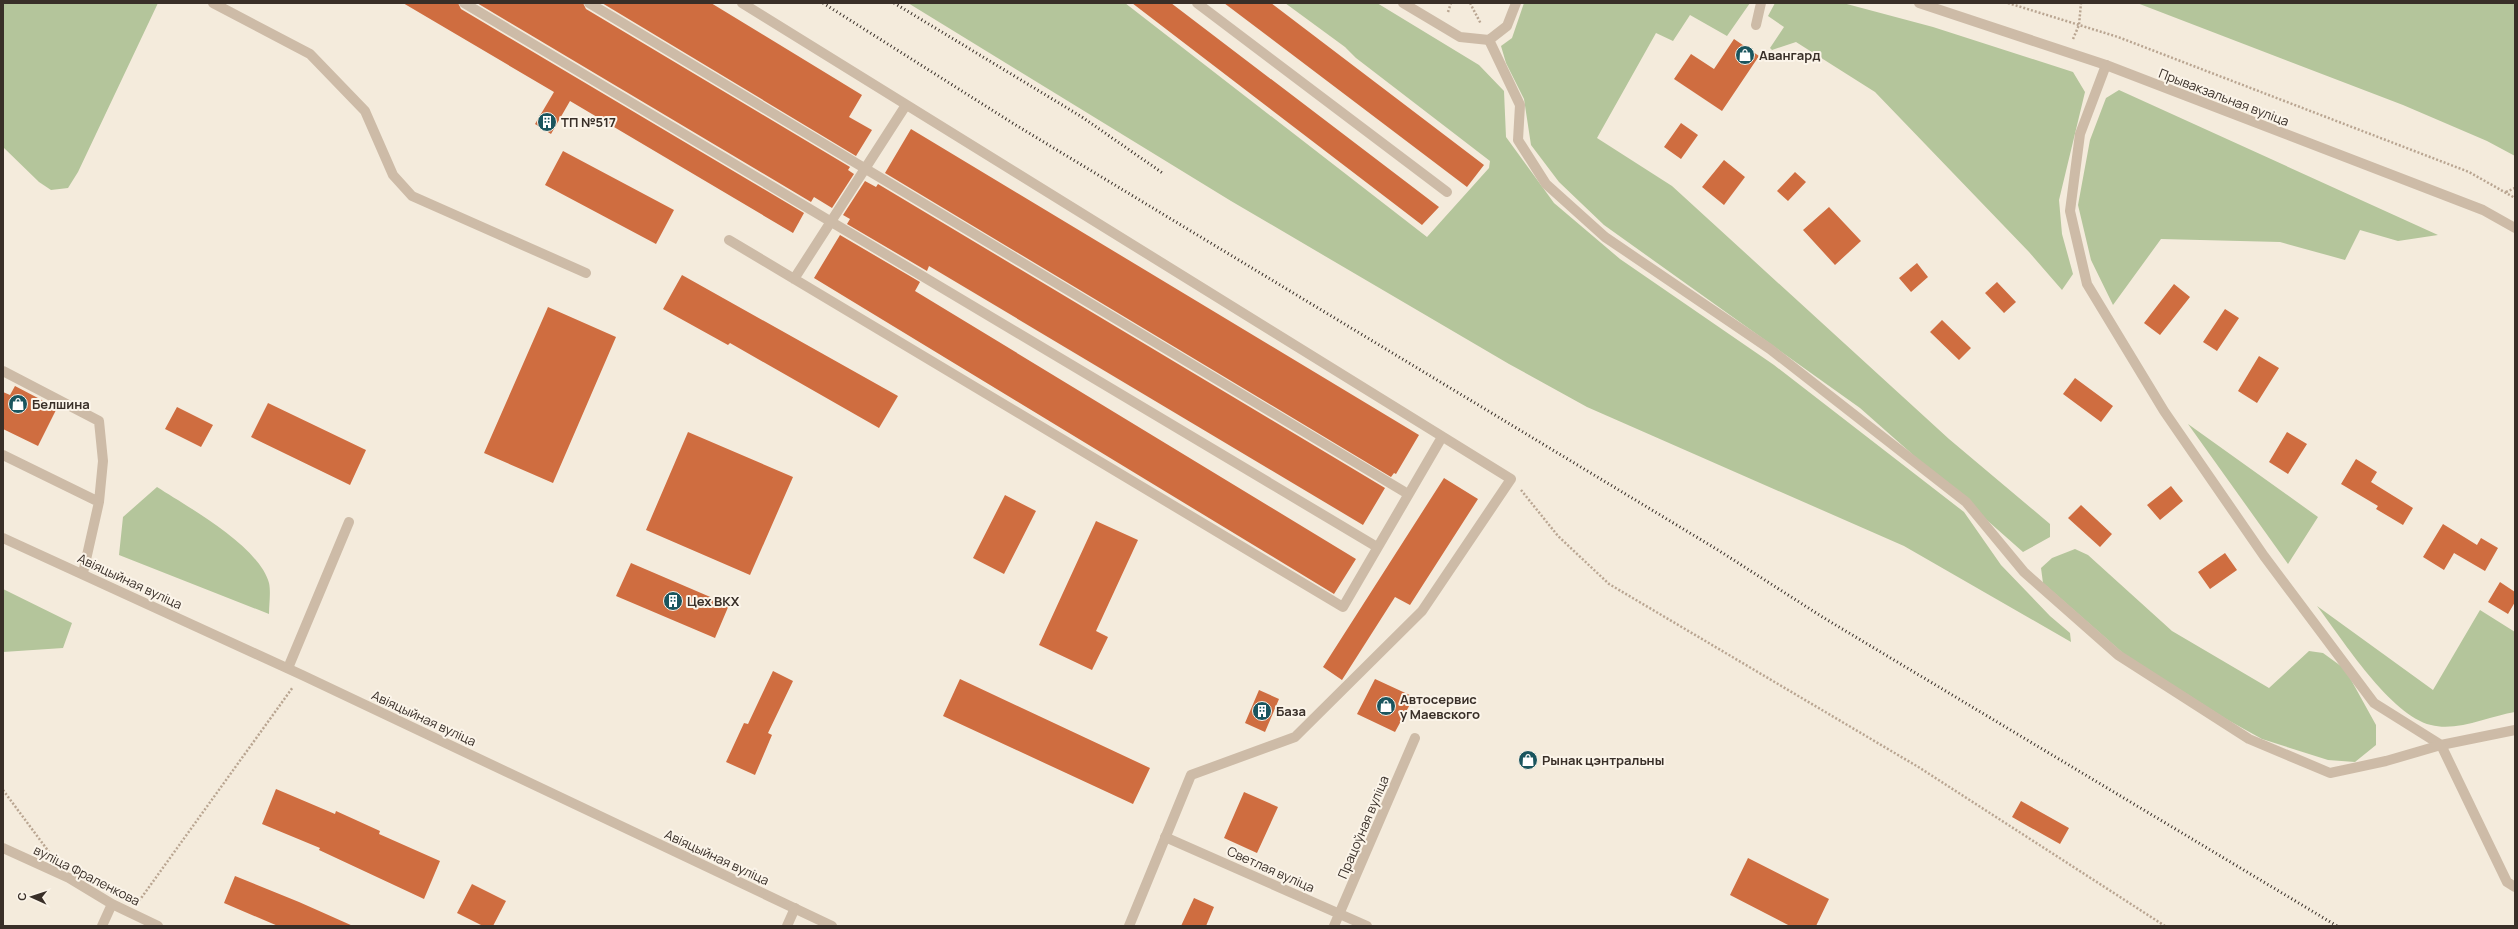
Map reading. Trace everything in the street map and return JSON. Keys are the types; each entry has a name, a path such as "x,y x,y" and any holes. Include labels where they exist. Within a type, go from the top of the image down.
{"street":[{"path":"213,3 310,54 365,111 392,175 412,196 586,274"},
{"path":"464,3 1377,547"},
{"path":"589,3 1408,494"},
{"path":"742,3 1511,479 1422,611 1295,737 1191,775 1164,837 1129,926"},
{"path":"1197,3 1447,192"},
{"path":"1405,3 1460,37 1489,40 1507,26 1516,3"},
{"path":"1756,25 1761,3"},
{"name":"Прывакзальная вуліца","path":"1919,3 2106,65 2483,210 2515,228"},
{"path":"1489,40 1520,105 1518,140 1546,184 1605,237 1770,349 1966,502 2024,572 2118,655 2249,739 2330,773 2386,761 2441,745 2515,730"},
{"path":"2106,65 2080,134 2070,211 2087,284 2164,411 2264,556 2374,703 2441,745 2507,882 2515,887"},
{"path":"794,279 906,105"},
{"path":"728,240 1343,607 1442,437"},
{"path":"3,371 99,421 103,461 99,502 83,573"},
{"path":"3,456 99,502"},
{"path":"288,668 349,522"},
{"name":"Авіяцыйная вуліца","path":"3,538 83,573 288,668 832,926"},
{"name":"Працоўная вуліца","path":"1334,926 1415,738"},
{"name":"Светлая вуліца","path":"1164,837 1367,926"},
{"name":"вуліца Фраленкова","path":"3,848 69,878 112,904 158,926"},
{"path":"102,926 112,904"},
{"path":"787,926 795,908"}],"path":[{"path":"1448,12 1451,3"},
{"path":"1470,3 1489,40"},
{"path":"2008,3 2118,38 2469,172 2515,198"},
{"path":"2068,52 2079,25 2081,3"},
{"path":"2506,193 2515,188"},
{"path":"1511,479 1558,536 1609,584 1920,768 2165,926"},
{"path":"131,913 302,675"},
{"path":"3,790 50,853"}],"green space":[{"path":"3,3 158,3 78,172 68,188 51,190 39,182 3,147"},
{"path":"908,3 1125,3 1427,237 1489,168 1490,161 1356,58 1345,47 1285,3 1377,3 1479,65 1504,91 1506,137 1554,203 1620,259 1774,365 1964,512 2001,565 2050,616 2070,633 2071,642 1904,546 1587,407 1509,364 1231,201"},
{"path":"1524,3 1750,3 1727,36 1690,15 1673,41 1656,33 1597,138 1672,186 1949,439 2050,524 2050,537 2023,552 1860,408 1604,225 1559,182 1531,145 1524,99 1506,63 1501,46 1512,38"},
{"path":"1775,3 1843,3 1933,27 2073,72 2085,92 2059,200 2062,234 2073,274 2062,290 2029,252 1875,92 1796,42 1772,50 1770,48 1784,27 1768,16"},
{"path":"2137,3 2515,3 2515,156 2487,141 2403,105"},
{"path":"2119,90 2438,235 2398,241 2360,230 2345,260 2280,242 2161,239 2113,305 2091,260 2078,205 2090,140 2106,98"},
{"path":"2188,424 2318,517 2288,564"},
{"path":"157,487 203,516 252,555 263,569 269,583 269,614 119,555 123,517"},
{"path":"2075,549 2088,555 2172,631 2269,688 2309,651 2323,653 2345,669 2376,725 2376,745 2355,762 2328,760 2262,739 2226,719 2124,654 2043,583 2041,568 2052,558"},
{"path":"3,589 72,623 63,648 3,652"},
{"path":"2317,606 2433,690 2480,610 2515,632 2515,712 2473,723 2441,727 2431,725 2415,718 2400,707 2368,674"}],"building":[{"path":"403,3 458,3 461,9 804,213 793,233 570,101 551,134 535,124 554,92"},
{"path":"477,3 583,3 586,9 850,167 848,170 854,174 832,208 814,197 811,202"},
{"path":"602,3 711,3 862,95 849,117 872,130 856,156"},
{"path":"1132,3 1171,3 1439,207 1422,225"},
{"path":"1224,3 1271,3 1484,165 1467,187"},
{"path":"1734,39 1759,56 1722,111 1674,79 1691,54 1714,69"},
{"path":"1681,123 1698,135 1681,159 1664,147"},
{"path":"911,129 1419,435 1396,474 1394,473 1391,477 885,173"},
{"path":"563,151 674,210 656,244 545,185"},
{"path":"1724,160 1745,177 1724,205 1702,187"},
{"path":"1795,172 1806,182 1788,201 1777,191"},
{"path":"865,181 876,187 878,184 1385,488 1363,525 929,266 927,271 847,224 850,219 843,215"},
{"path":"1829,207 1861,241 1835,265 1803,230"},
{"path":"840,235 920,282 915,291 1356,559 1334,594 814,278"},
{"path":"1917,263 1928,277 1911,292 1899,278"},
{"path":"682,275 898,396 879,428 730,343 728,345 663,309"},
{"path":"1997,282 2016,302 2004,313 1985,293"},
{"path":"2174,284 2190,297 2160,335 2144,323"},
{"path":"548,307 616,337 553,483 484,453"},
{"path":"2225,309 2239,318 2217,351 2203,342"},
{"path":"1942,320 1971,348 1959,360 1930,332"},
{"path":"2259,356 2279,368 2257,403 2238,391"},
{"path":"2075,378 2113,406 2101,422 2063,394"},
{"path":"15,386 57,408 38,446 3,429 3,392 10,395"},
{"path":"268,403 366,450 350,485 251,437"},
{"path":"177,407 213,425 201,447 165,429"},
{"path":"688,432 793,477 750,575 646,530"},
{"path":"2287,432 2307,444 2288,474 2269,462"},
{"path":"2356,459 2377,472 2371,482 2413,508 2403,525 2376,509 2378,506 2341,484"},
{"path":"1444,478 1478,499 1410,605 1395,597 1342,680 1323,667"},
{"path":"2171,486 2183,501 2160,520 2147,505"},
{"path":"1005,495 1036,511 1004,574 973,558"},
{"path":"2081,505 2112,534 2100,547 2068,518"},
{"path":"1096,521 1138,540 1096,631 1108,637 1092,670 1039,645"},
{"path":"2443,524 2477,545 2481,538 2498,548 2485,571 2454,553 2444,570 2423,557"},
{"path":"2225,553 2237,570 2210,589 2198,572"},
{"name":"Цех ВКХ","path":"631,563 729,605 715,638 616,596"},
{"path":"2500,582 2515,592 2515,602 2508,614 2488,602"},
{"path":"773,671 793,681 768,733 772,735 755,775 726,762 744,723 748,724"},
{"path":"960,679 1150,768 1133,804 943,716"},
{"name":"Автосервис у Маевского","path":"1375,679 1414,697 1395,732 1357,714"},
{"name":"База","path":"1259,690 1279,699 1265,732 1245,723"},
{"path":"276,789 335,814 336,811 380,831 379,834 440,861 424,899 319,850 320,848 262,824"},
{"path":"1244,792 1278,807 1257,853 1224,838"},
{"path":"2021,801 2069,828 2060,844 2012,817"},
{"path":"1748,858 1829,899 1816,926 1790,926 1730,895"},
{"path":"235,876 353,926 278,926 224,903"},
{"path":"472,884 506,901 493,926 483,926 457,913"},
{"path":"1194,898 1214,907 1206,926 1181,926"}],"railway":[{"path":"823,3 1014,124 1718,550 1824,618 2337,926"},
{"path":"894,3 1082,117 1164,174"}],"place":[{"name":"Авангард","path":"1745,55"},
{"name":"ТП №517","path":"547,122"},
{"name":"Белшина","path":"18,404"},
{"name":"Цех ВКХ","path":"673,601"},
{"name":"Автосервис у Маевского","path":"1386,706"},
{"name":"База","path":"1262,711"},
{"name":"Рынак цэнтральны","path":"1528,760"}]}
